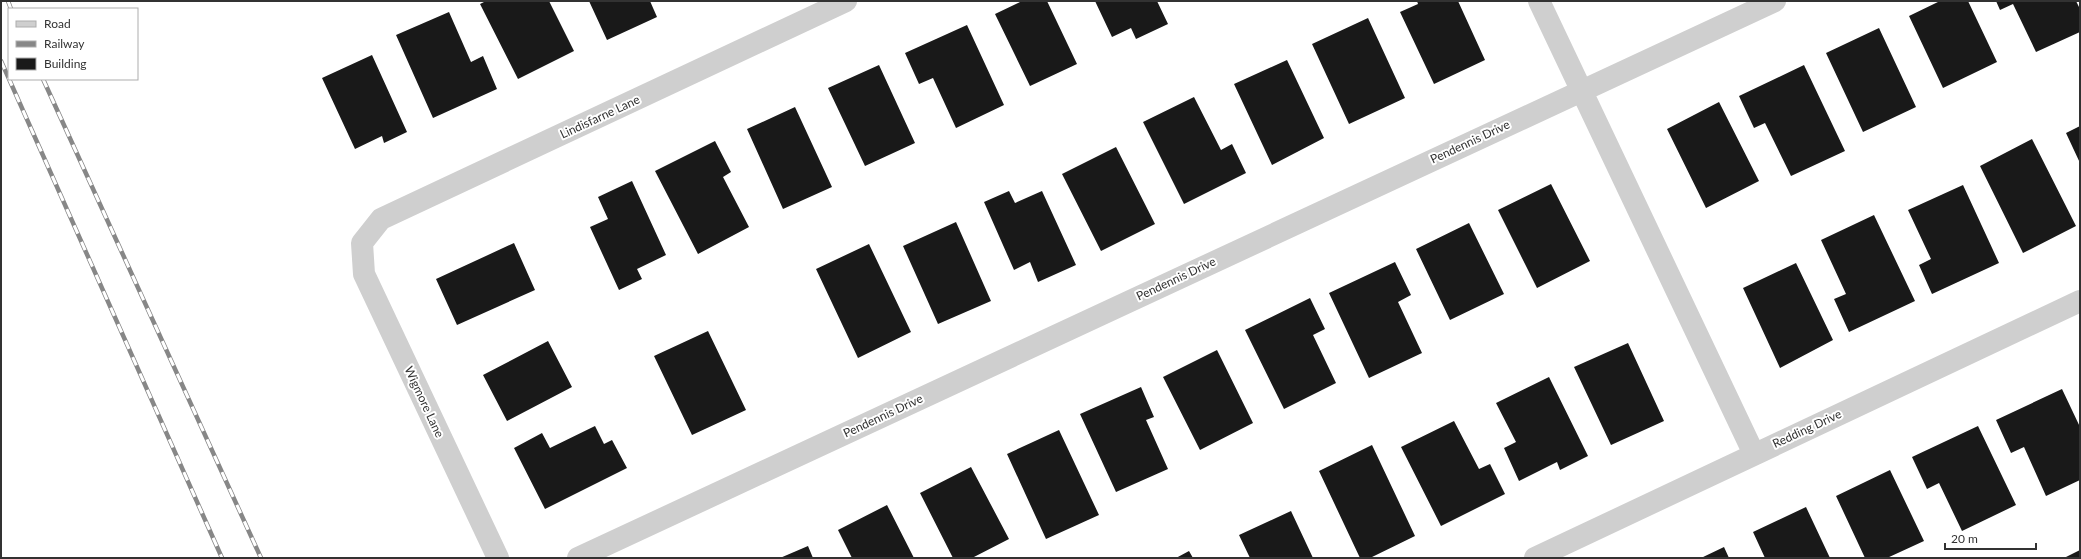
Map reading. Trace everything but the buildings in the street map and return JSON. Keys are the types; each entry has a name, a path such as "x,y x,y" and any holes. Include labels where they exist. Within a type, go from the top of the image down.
{"street":[{"name":"Lindisfarne Lane","path":"362,243 381,219 846,1"},
{"path":"1539,1 1754,454"},
{"name":"Pendennis Drive","path":"578,558 1775,1"},
{"name":"Wigmore Lane","path":"362,243 364,274 498,558"},
{"name":"Redding Drive","path":"1535,558 2080,301"}],"railway":[{"path":"8,1 11,8"},
{"path":"1,61 8,77"},
{"path":"9,80 222,558"},
{"path":"43,80 261,558"}]}
